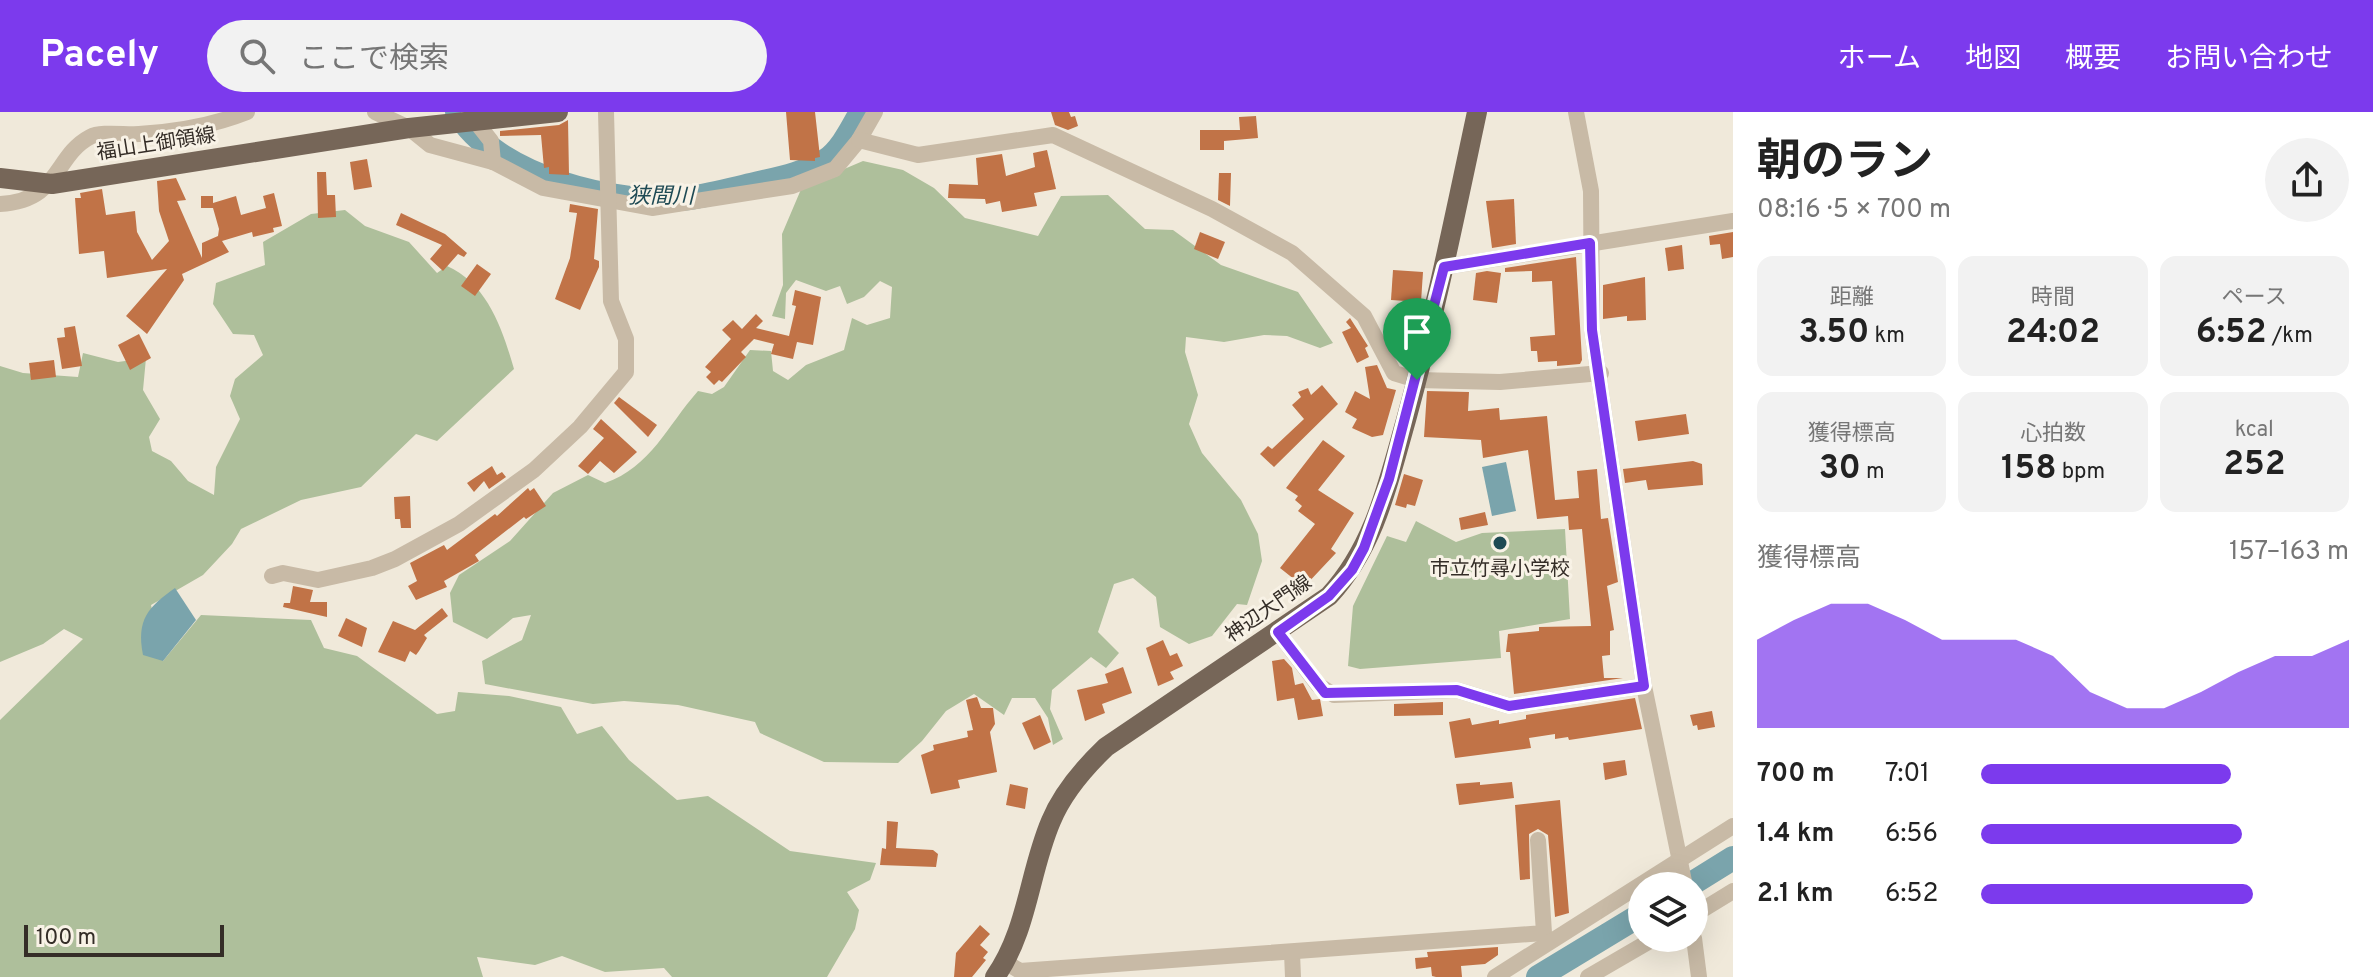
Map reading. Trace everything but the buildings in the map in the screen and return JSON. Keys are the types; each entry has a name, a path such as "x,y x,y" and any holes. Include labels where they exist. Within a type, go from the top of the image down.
{"main road":[{"name":"福山上御領線","path":"0,178 52,184 467,119 558,112"},
{"name":"神辺大門線","path":"1000,970 1022,923 1051,821 1083,769 1106,747 1329,596 1352,570 1376,519 1417,380 1477,112"}],"street":[{"path":"0,204 32,195 52,184 72,153 91,136 180,128 247,112"},
{"path":"375,112 409,128 430,145 493,154"},
{"path":"272,576 283,573 318,580 395,559 459,524 534,470 580,427 626,372 629,359 626,339 611,301 606,112"},
{"path":"467,119 493,154 543,188 608,195 663,207 792,186 835,169 859,140 875,112"},
{"path":"1576,112 1591,191 1592,330 1601,373 1644,686 1682,872"},
{"path":"859,140 918,155 1053,135 1212,209 1292,253 1335,287 1364,316 1394,373 1417,380 1500,382 1601,373"},
{"path":"1444,267 1733,221"},
{"path":"1278,632 1318,685 1334,695 1457,690 1509,706 1644,686"},
{"path":"1495,977 1591,919 1733,826"},
{"path":"1538,840 1544,933"},
{"path":"1708,906 1733,891"},
{"path":"1000,970 1292,953 1544,933 1591,919"},
{"path":"1588,977 1631,952"},
{"path":"1696,952 1699,977"},
{"path":"1292,953 1293,977"}],"green space":[{"path":"863,161 903,170 934,188 965,218 1038,236 1061,196 1108,195 1145,229 1173,230 1221,265 1298,292 1333,343 1320,348 1287,336 1264,335 1224,342 1186,337 1185,352 1198,395 1189,424 1202,453 1241,500 1258,534 1262,561 1247,605 1237,604 1212,636 1189,644 1160,627 1156,597 1133,578 1114,584 1098,632 1119,653 1106,668 1091,657 1052,690 1050,709 1063,739 1053,745 1048,718 1035,698 1012,698 1004,715 974,694 946,711 922,741 898,763 824,762 760,733 755,722 678,705 624,701 593,704 485,684 482,661 522,640 531,615 513,618 487,639 453,622 450,593 459,575 510,541 553,493 588,475 605,483 635,467 698,391 712,394 724,387 750,350 771,351 773,371 788,380 806,365 844,350 852,318 867,325 890,318 892,287 880,281 864,297 847,304 840,286 826,291 796,280 786,293 785,319 772,316 783,285 782,234 802,187"},
{"path":"345,210 365,226 409,242 437,273 447,266 473,284 499,324 514,369 437,441 416,434 361,487 301,500 241,529 232,544 203,575 151,605 163,661 201,615 311,620 324,648 357,656 437,714 455,711 458,692 509,696 561,707 577,734 602,726 629,760 677,800 708,796 790,851 876,863 870,880 847,892 859,910 855,929 827,977 672,977 664,968 605,972 562,956 535,965 477,957 483,977 0,977 0,720 83,639 64,629 43,644 0,662 0,366 23,373 78,377 83,353 118,362 146,358 143,390 160,419 149,437 152,451 171,461 188,481 214,495 216,467 240,419 230,396 235,379 263,355 254,335 233,334 213,304 216,283 265,265 263,242 311,214"},
{"path":"1416,521 1456,542 1482,533 1565,529 1570,619 1499,631 1501,658 1360,669 1348,666 1353,606 1387,536 1406,542"}],"water":[{"path":"1506,462 1516,511 1492,516 1482,467"},
{"path":"175,588 196,620 163,661 143,655 141,632 146,616"}],"waterway":[{"name":"狭間川","path":"457,112 475,134 499,154 528,170 594,192 660,200 714,194 809,169 836,151 861,112"},
{"path":"1708,874 1733,858"},
{"path":"1538,977 1628,922"}],"place":[{"name":"市立竹尋小学校","path":"1500,543"}],"route":[{"path":"1590,243 1592,330 1601,373 1644,686 1509,706 1457,690 1334,695 1325,693 1278,632 1329,596 1352,570 1376,519 1417,380 1444,267 1590,243"}]}
